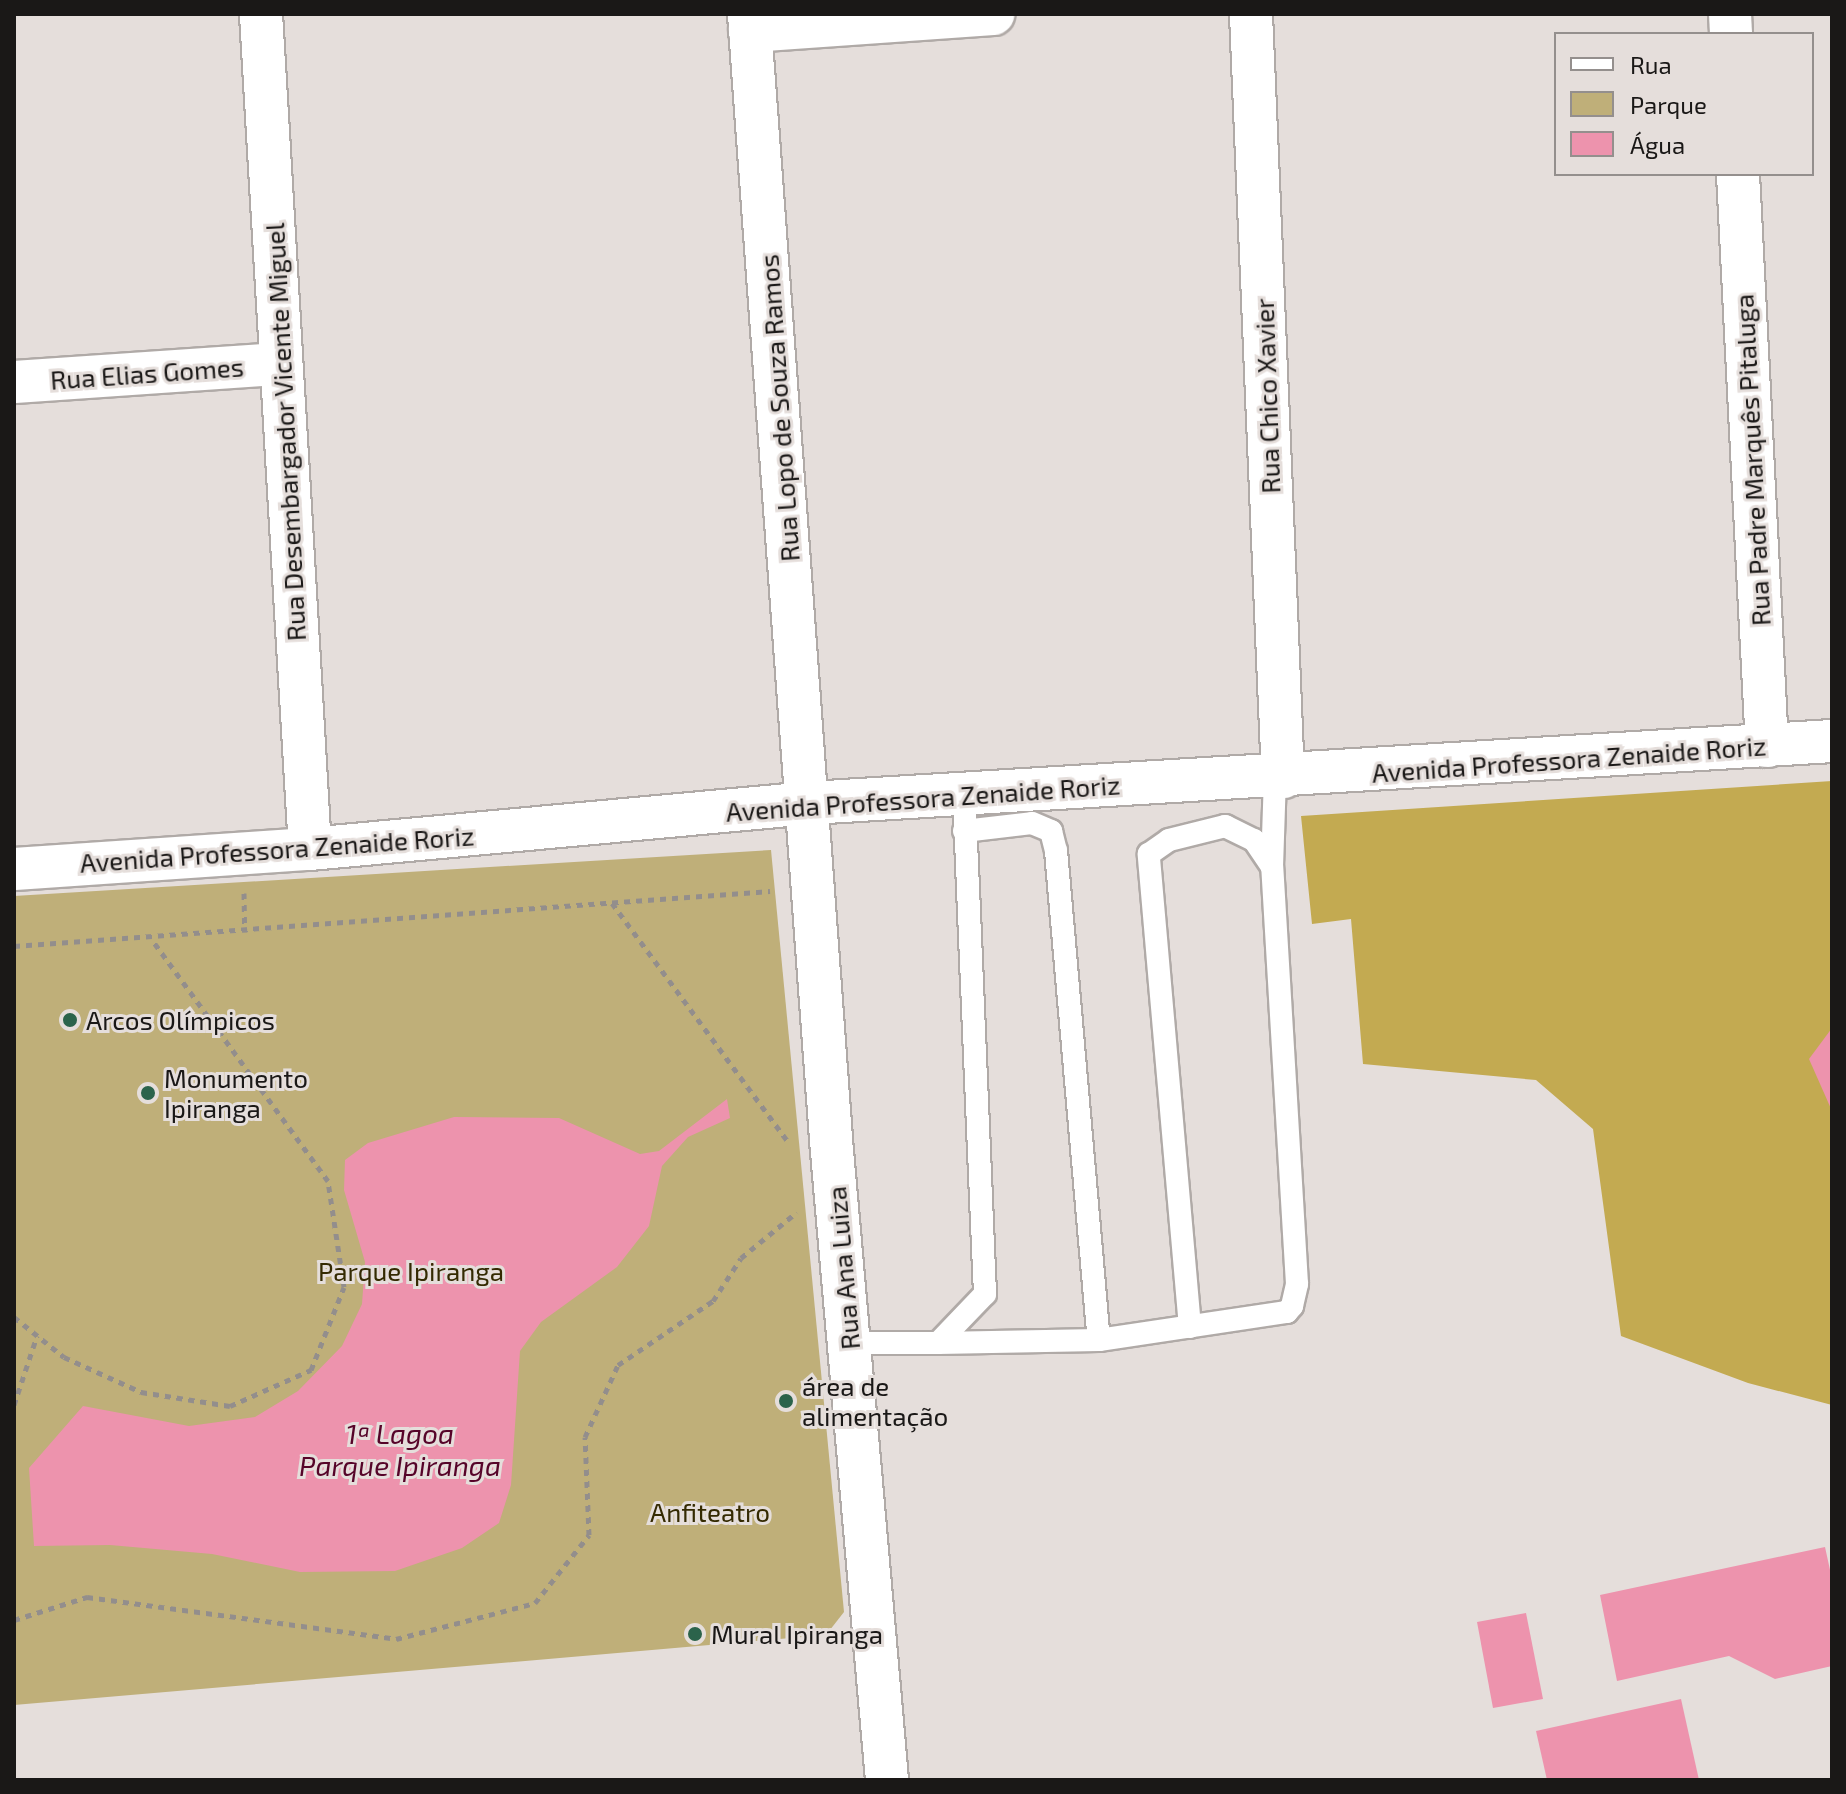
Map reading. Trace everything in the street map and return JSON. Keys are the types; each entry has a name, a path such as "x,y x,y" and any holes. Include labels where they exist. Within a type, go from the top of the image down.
{"street":[{"name":"Rua Desembargador Vicente Miguel","path":"261,14 310,849"},
{"path":"749,23 993,14"},
{"name":"Rua Chico Xavier","path":"1251,14 1279,778"},
{"name":"Rua Lopo de Souza Ramos","path":"749,23 810,803"},
{"name":"Rua Padre Marquês Pitaluga","path":"1738,176 1767,746"},
{"name":"Rua Elias Gomes","path":"14,382 280,364"},
{"name":"Avenida Professora Zenaide Roriz","path":"14,869 310,849 810,803 964,814 1279,778 1832,741"},
{"name":"Rua Ana Luiza","path":"810,803 850,1343 887,1780"}],"lane":[{"path":"850,1343 1099,1340 1287,1312 1296,1299 1272,867 1279,778"},
{"path":"938,1343 985,1294 964,814 1032,823 1051,831 1056,851 1099,1340"},
{"path":"1190,1327 1149,854 1169,840 1225,826 1254,840 1272,867"}],"path":[{"path":"14,946 152,939 770,890 772,905"},
{"path":"612,903 792,1147 791,1132"},
{"path":"14,1317 64,1357 141,1392 230,1406 311,1370 344,1287 328,1181 152,939"},
{"path":"14,1620 87,1597 396,1639 535,1603 589,1535 585,1437 618,1365 713,1301 741,1258 803,1207"},
{"path":"14,1405 37,1336"}],"green space":[{"name":"Parque Ipiranga","path":"771,850 844,1612 826,1635 14,1705 14,896"}],"shaded area":[{"path":"1832,781 1832,1405 1748,1383 1621,1336 1593,1129 1536,1080 1363,1064 1351,919 1312,924 1301,816"}],"water":[{"path":"1832,1028 1832,1111 1809,1059"},
{"name":"1ª Lagoa Parque Ipiranga","path":"727,1099 730,1118 688,1137 662,1166 649,1226 617,1267 541,1322 520,1351 511,1485 499,1523 462,1548 395,1571 300,1572 212,1554 110,1545 34,1546 29,1468 83,1406 189,1426 255,1417 298,1391 342,1346 362,1304 365,1262 344,1190 345,1160 368,1143 454,1117 559,1118 640,1154 659,1151"},
{"path":"1825,1547 1832,1579 1832,1666 1775,1679 1729,1656 1617,1681 1600,1595"},
{"path":"1526,1613 1543,1699 1493,1708 1477,1622"},
{"path":"1681,1699 1699,1780 1547,1780 1536,1731"}],"place":[{"name":"Arcos Olímpicos","path":"70,1020"},
{"name":"Monumento Ipiranga","path":"148,1093"},
{"name":"área de alimentação","path":"786,1401"},
{"name":"Mural Ipiranga","path":"695,1634"}],"park label":[{"name":"Anfiteatro","path":"710,1512"}]}
